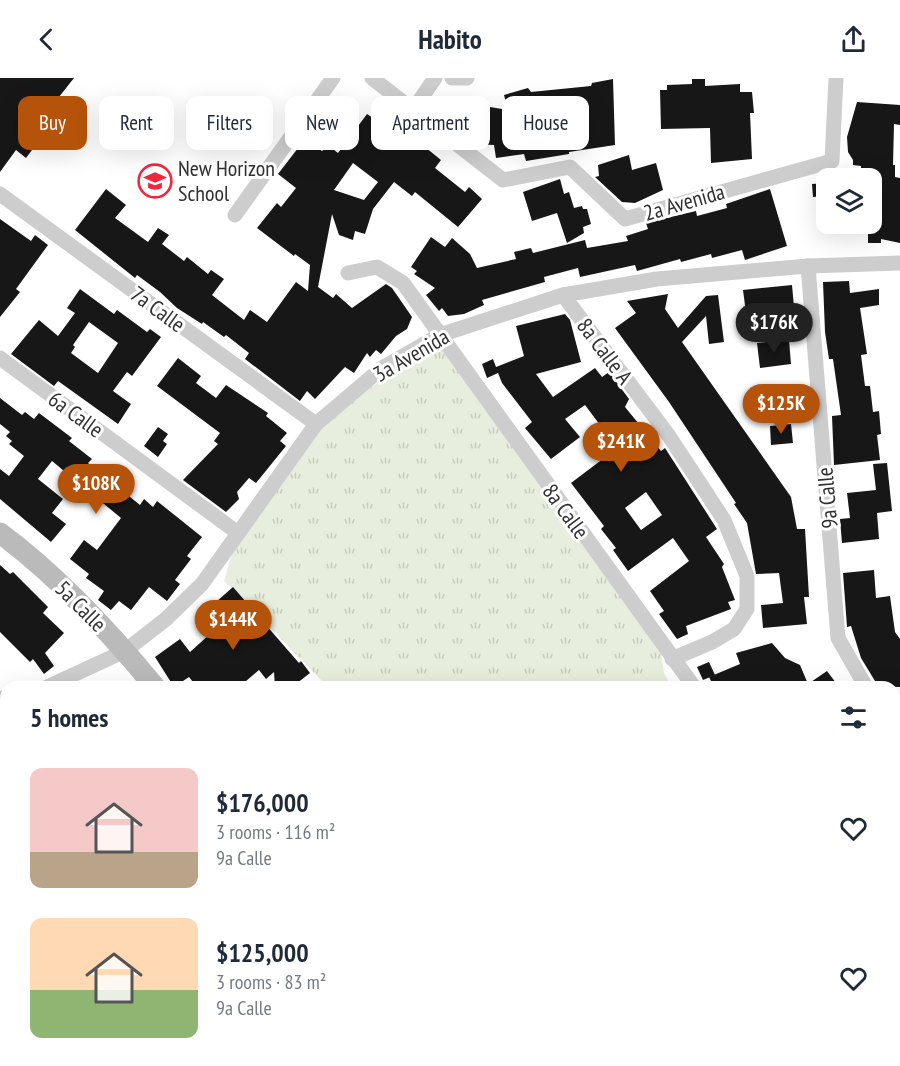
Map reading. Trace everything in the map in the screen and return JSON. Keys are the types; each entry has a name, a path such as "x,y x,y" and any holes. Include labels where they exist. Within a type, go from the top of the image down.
{"street":[{"path":"235,215 333,78"},
{"name":"2a Avenida","path":"372,78 395,96"},
{"path":"423,96 435,78"},
{"path":"452,78 467,78"},
{"name":"2a Avenida","path":"464,150 503,180 570,167 625,219 832,161 836,78"},
{"name":"7a Calle","path":"0,194 316,423"},
{"name":"3a Avenida","path":"60,681 125,651 166,619 202,584 316,423 382,368 440,334 563,295 657,279 808,266 900,263"},
{"name":"9a Calle","path":"808,266 838,638 863,681"},
{"name":"8a Calle","path":"348,273 377,267 388,271 404,283 689,681"},
{"name":"8a Calle A","path":"563,295 669,435 724,520 747,576 747,609 734,629 712,642 672,659"},
{"name":"6a Calle","path":"0,358 238,533"},
{"name":"5a Calle","path":"0,533 32,557 125,651 149,681"}],"green space":[{"path":"438,343 661,652 664,673 669,681 322,681 224,581 238,533 316,424"}],"building":[{"path":"0,78 74,78 60,96 18,96 18,150 32,150 26,158 16,150 0,172"},
{"path":"613,79 615,145 589,149 589,96 504,95 528,88 531,92 591,86 592,83"},
{"path":"692,79 705,79 705,86 740,84 740,92 752,92 754,113 750,113 752,159 711,163 710,128 661,129 660,90 667,90 667,85 692,84"},
{"path":"857,102 900,105 900,125 894,124 893,165 895,165 895,177 900,178 900,243 881,239 881,243 868,243 868,234 882,234 882,168 861,168 861,166 853,165 848,152 847,137"},
{"path":"490,107 502,109 502,150 582,150 526,161 524,154 496,158 494,145 490,145"},
{"path":"367,114 371,117 371,150 429,150 441,160 435,168 465,192 469,187 482,199 458,227 415,192 412,196 394,182 373,209 365,234 355,231 353,240 339,235 332,214 318,287 333,298 336,294 352,308 386,284 392,288 412,317 407,329 396,336 381,354 376,350 370,357 367,353 354,373 345,367 315,399 307,391 300,401 245,359 249,353 226,335 224,337 177,308 160,292 137,275 135,278 75,230 106,189 126,205 115,218 148,242 158,228 169,235 162,244 184,261 187,257 208,274 211,270 224,279 212,295 244,320 250,310 267,322 296,282 308,291 310,265 257,228 277,203 281,207 296,188 278,174 297,150 334,150 338,153 340,150 359,150 359,125","holes":["353,163 378,182 364,200 334,190"]},
{"path":"629,155 632,170 656,163 663,190 635,203 622,202 595,177 599,176 598,165"},
{"path":"560,179 564,194 569,192 574,208 582,206 583,209 587,209 591,224 583,227 584,233 567,243 557,213 532,221 523,192"},
{"path":"812,184 816,184 816,197 813,197"},
{"path":"770,189 787,246 745,260 742,250 712,258 711,254 681,262 680,259 637,271 635,265 580,277 578,268 544,277 545,282 482,300 484,305 464,314 448,316 442,308 439,311 426,295 435,288 414,274 417,271 411,267 431,237 445,247 452,238 470,254 477,268 516,259 514,252 531,248 533,253 585,240 587,248 628,241 626,236 648,229 646,223 696,211 697,216 727,208 726,204"},
{"path":"0,219 31,241 35,235 48,245 16,289 20,292 0,317"},
{"path":"849,281 850,293 879,289 879,305 860,308 867,354 861,355 865,386 870,386 873,412 879,411 881,434 877,435 880,460 834,465 832,416 841,415 833,359 829,359 825,332 823,282"},
{"path":"792,285 794,307 746,313 743,290"},
{"path":"80,289 114,314 117,310 147,332 150,329 161,337 132,376 127,372 113,391 131,404 118,424 58,381 54,386 11,354 39,320 58,336 75,313 67,308","holes":["89,322 118,343 98,373 71,353 75,347 73,345"]},
{"path":"668,294 665,309 678,328 706,296 718,295 724,342 709,344 706,316 682,342 791,497 797,529 805,529 809,597 804,597 807,624 763,628 761,605 783,603 779,573 756,574 747,523 734,504 736,503 669,402 615,328 636,313 627,301"},
{"path":"565,314 570,320 581,362 536,374 553,397 595,368 602,377 609,372 629,399 625,407 661,451 665,448 717,529 706,537 724,564 722,567 735,600 728,602 731,609 686,626 688,634 677,639 659,614 664,611 650,591 689,561 673,538 628,571 613,550 616,548 601,529 604,526 571,483 608,455 594,436 603,429 585,405 565,419 580,437 551,459 525,428 532,422 502,383 498,373 487,378 482,364 493,359 496,367 524,356 516,326","holes":["646,492 662,515 641,530 625,508"]},
{"path":"789,340 791,364 760,368 757,343"},
{"path":"178,358 201,376 196,383 216,398 226,385 268,413 266,416 287,433 280,441 286,446 256,483 249,478 237,492 239,499 226,512 183,480 218,444 214,441 220,433 157,386"},
{"path":"0,398 22,415 25,412 34,419 39,413 72,438 69,441 92,459 88,463 140,505 144,499 153,507 157,501 202,537 187,556 191,559 175,580 180,584 167,601 149,587 131,610 119,601 111,610 98,600 104,591 86,578 89,574 70,559 84,540 97,550 121,518 52,461 38,479 63,499 52,513 66,524 51,542 0,499 0,469 9,476 24,456 9,444 12,441 6,436 10,432 0,424"},
{"path":"791,424 793,443 771,445 770,426"},
{"path":"158,427 168,434 163,441 167,444 158,457 144,446"},
{"path":"887,463 892,511 877,513 879,539 842,543 840,519 850,518 847,493 876,490 873,464"},
{"path":"0,565 10,574 13,572 48,607 43,613 64,633 45,653 54,666 44,674 33,659 30,662 0,632"},
{"path":"874,570 876,598 890,596 895,632 900,639 900,681 875,681 861,658 851,626 847,627 843,573"},
{"path":"233,587 310,673 300,681 275,681 274,672 266,679 259,670 246,681 192,681 189,677 183,681 170,681 155,657 180,639 190,652 220,625 207,610"},
{"path":"772,643 785,658 800,665 807,681 711,681 709,677 740,664 736,653"},
{"path":"709,662 715,675 703,680 697,667"},
{"path":"827,671 834,681 812,681"}],"place":[{"name":"New Horizon School","path":"155,181"}]}
